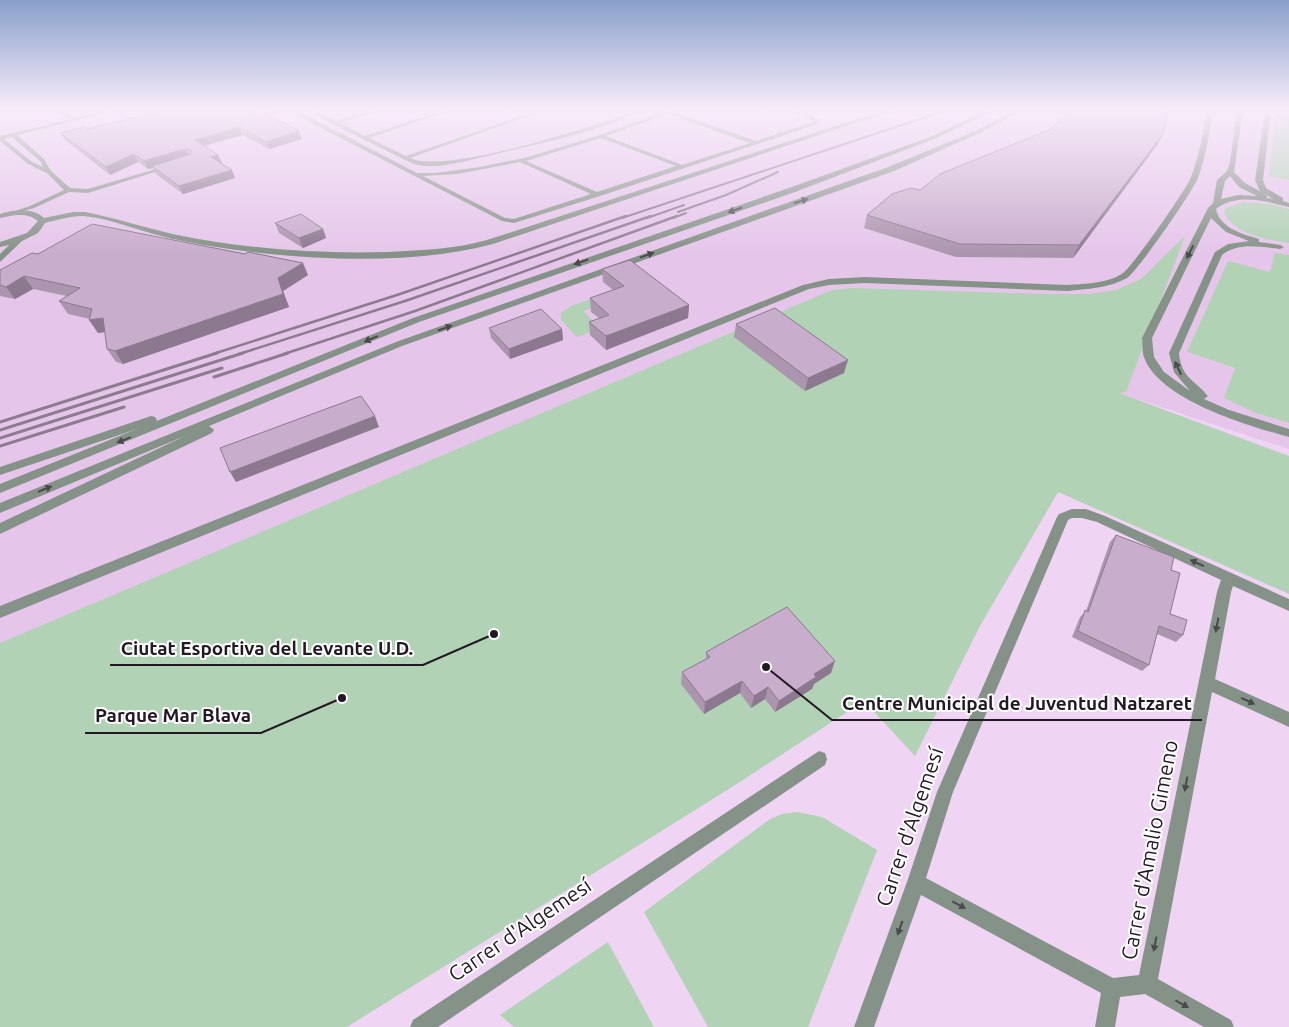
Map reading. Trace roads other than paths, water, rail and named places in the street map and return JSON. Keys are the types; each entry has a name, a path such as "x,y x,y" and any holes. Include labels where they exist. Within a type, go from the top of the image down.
{"street":[{"path":"0,216 32,214 41,219 85,214 185,239 256,251 293,254 373,256 456,250 490,242 744,158"},
{"path":"0,489 416,320 792,190 878,158"},
{"path":"0,508 328,372 678,243 856,182 917,158"},
{"path":"0,612 806,287 829,282 865,280 1067,288 1097,285 1120,278 1126,275 1138,262 1194,179 1200,158"},
{"path":"1232,158 1230,172 1221,180 1212,215 1228,230 1261,243 1285,248"},
{"path":"1262,158 1259,184 1268,193 1289,204"},
{"path":"1230,172 1236,180 1250,191 1279,202"},
{"path":"1289,204 1242,198 1214,205 1147,338 1147,351 1163,376 1197,401 1289,433"},
{"path":"0,258 10,247 40,226 41,219"},
{"path":"0,245 24,238"},
{"path":"1276,429 1220,406 1200,394 1177,370 1174,352 1218,254 1229,247 1248,244 1285,248"},
{"path":"0,529 328,372"},
{"path":"0,471 262,384"},
{"name":"Carrer d'Algemesí","path":"864,1027 916,882 944,792 1063,517 1071,512 1086,513 1229,578"},
{"path":"1229,578 1289,605"},
{"name":"Carrer d'Amalio Gimeno","path":"1147,984 1206,682 1229,578"},
{"path":"1206,682 1289,720"},
{"name":"Carrer d'Algemesí","path":"423,1026 470,992 819,759"},
{"path":"916,882 1112,988 1147,984 1224,1027"},
{"path":"1105,1027 1112,988"}],"lane":[{"path":"24,158 49,172"},
{"path":"40,158 49,172 68,190"},
{"path":"384,158 509,221 519,221 711,158"},
{"path":"405,158 416,163 430,165 471,158"},
{"path":"411,172 431,175 451,174 527,158"},
{"path":"659,158 683,167"},
{"path":"520,160 598,195"},
{"path":"10,214 32,208 68,190 88,191 176,164"},
{"path":"41,219 39,209 68,190"}],"railway":[{"path":"622,218 803,158"},
{"path":"678,212 726,195 778,172"},
{"path":"647,218 684,205"},
{"path":"673,218 686,213"},
{"path":"213,354 400,294 626,216"},
{"path":"239,354 405,301 651,216"},
{"path":"284,354 415,311 677,216"},
{"path":"0,422 217,353"},
{"path":"0,430 243,353"},
{"path":"214,377 288,353"},
{"path":"0,438 222,368"},
{"path":"0,446 124,407"}],"place":[{"name":"Ciutat Esportiva del Levante U.D.","path":"494,634"},
{"name":"Centre Municipal de Juventud Natzaret","path":"766,667"},
{"name":"Parque Mar Blava","path":"342,698"}]}
